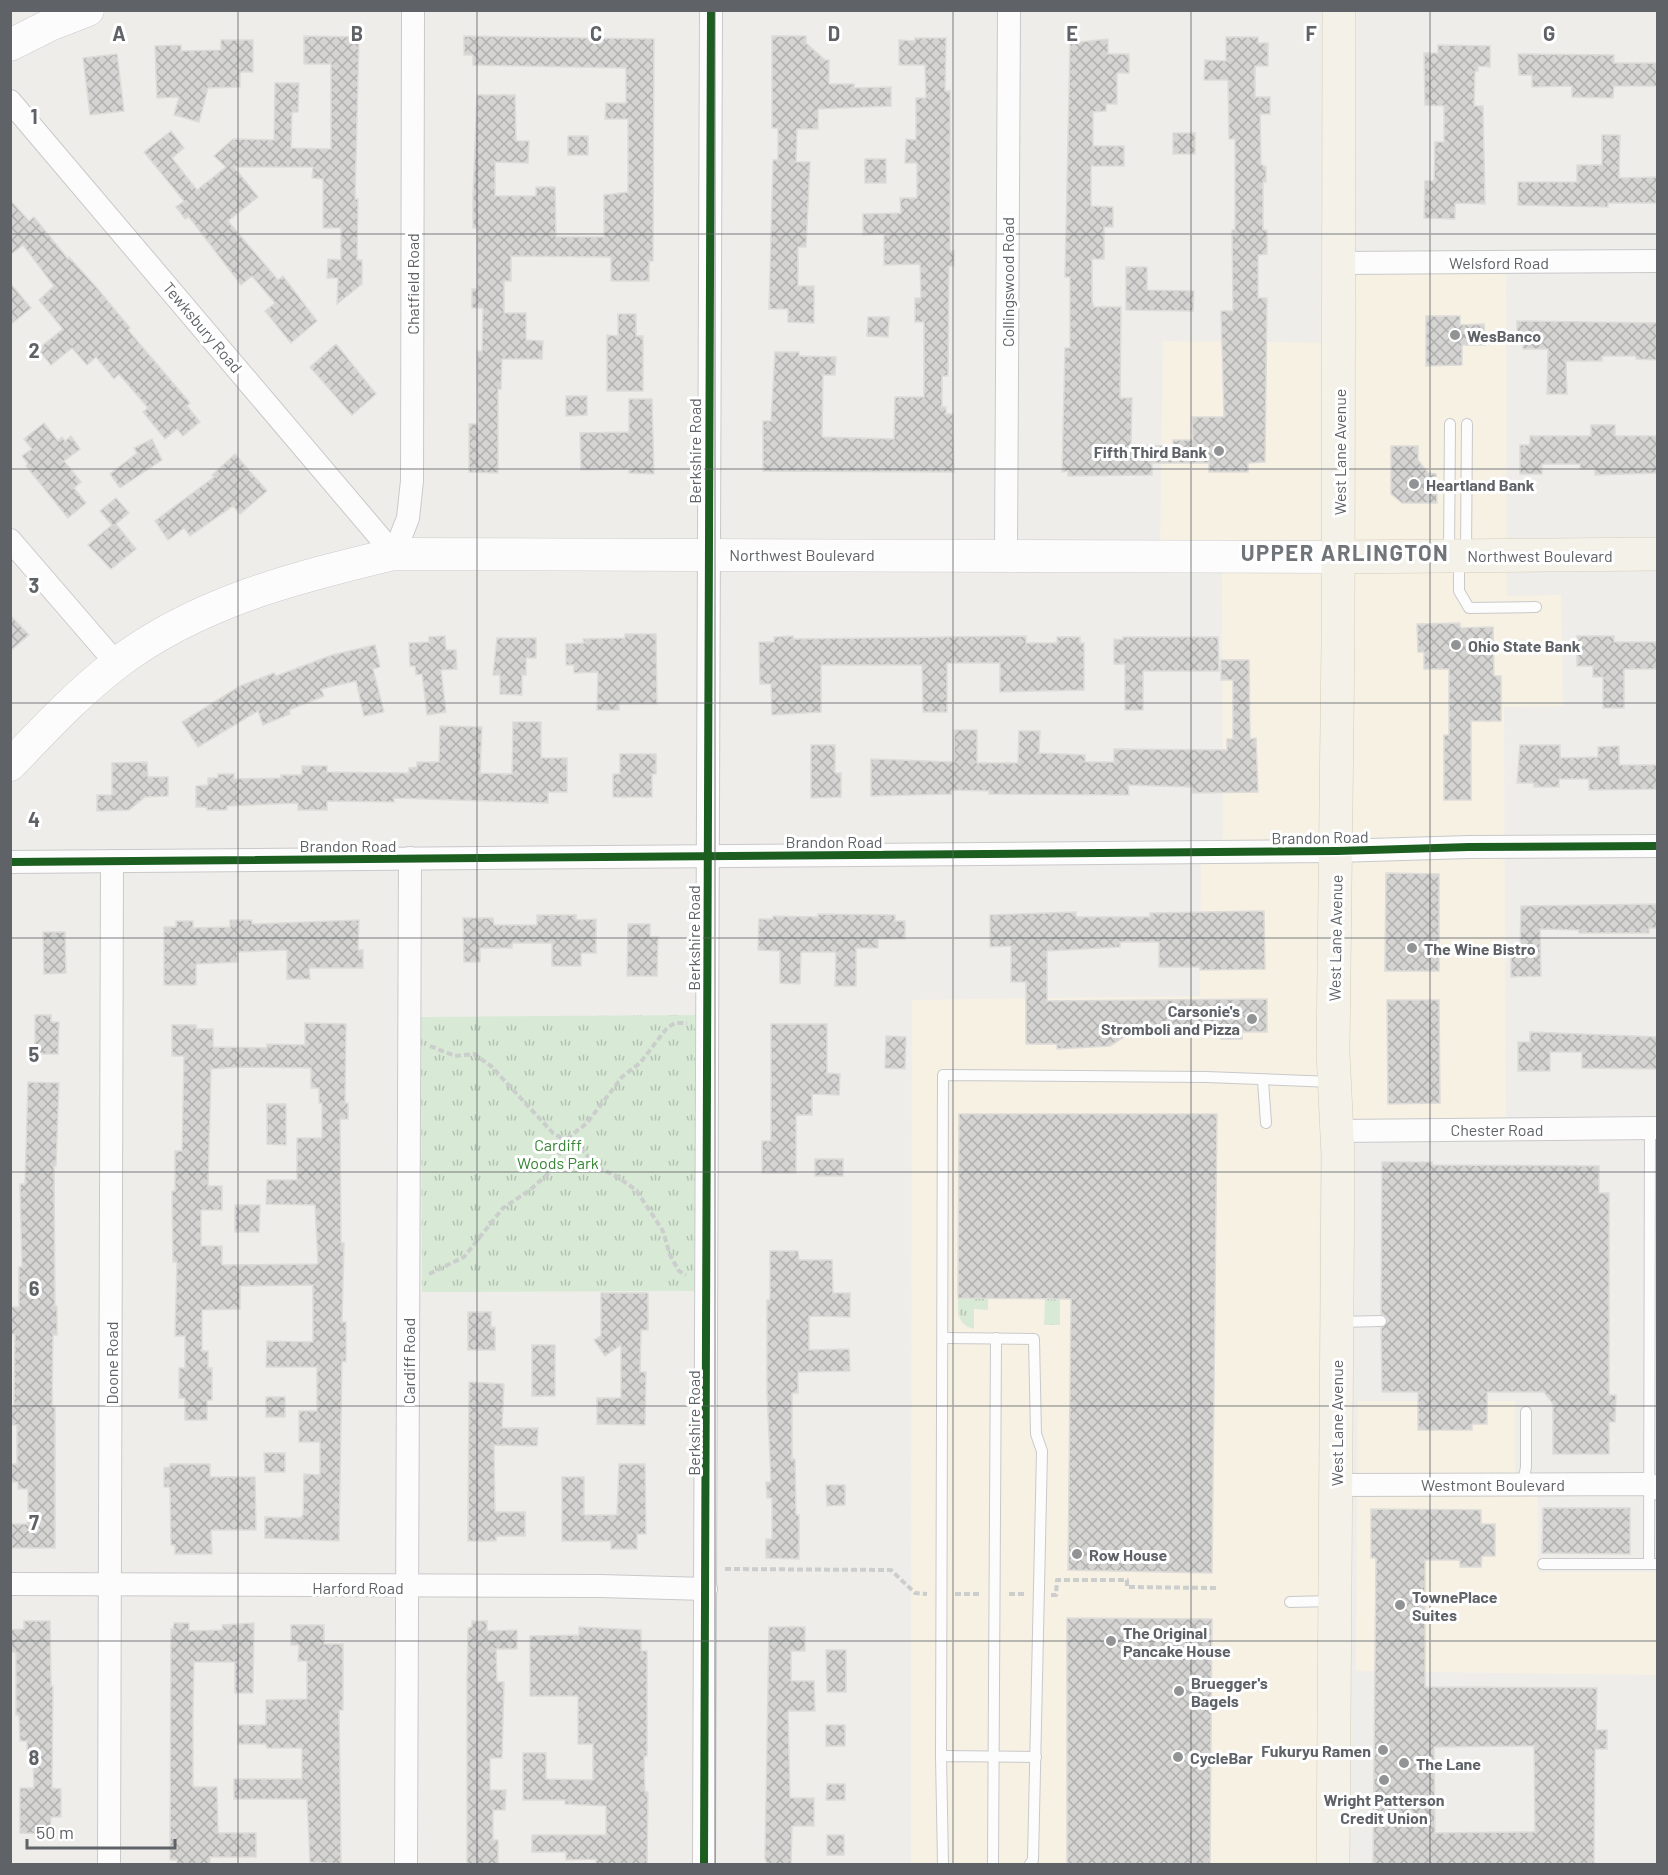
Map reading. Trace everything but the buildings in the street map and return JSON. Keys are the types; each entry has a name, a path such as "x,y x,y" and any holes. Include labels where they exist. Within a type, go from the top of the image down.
{"main road":[{"path":"10,45 52,24 88,10"},
{"name":"West Lane Avenue","path":"1333,1864 1337,1131 1333,1052 1339,557 1339,10"},
{"name":"Northwest Boulevard","path":"10,765 62,711 117,664 180,623 252,592 326,569 394,554 1006,554 1339,557 1658,554"}],"street":[{"name":"Chatfield Road","path":"394,554 408,518 412,481 413,10"},
{"name":"Berkshire Road","path":"704,1864 707,554 711,10"},
{"name":"Collingswood Road","path":"1006,554 1009,10"},
{"name":"Tewksbury Road","path":"10,101 394,554"},
{"name":"Welsford Road","path":"1340,263 1658,261"},
{"path":"10,540 117,664"},
{"name":"Brandon Road","path":"10,862 1337,851 1476,847 1658,846"},
{"name":"Cardiff Road","path":"406,1864 410,858"},
{"name":"Doone Road","path":"110,1864 112,861"},
{"name":"Chester Road","path":"1337,1131 1654,1128"},
{"name":"Westmont Boulevard","path":"1336,1485 1655,1484"},
{"name":"Harford Road","path":"10,1584 600,1586 706,1589"}],"lane":[{"path":"1450,424 1459,591 1469,608 1536,607"},
{"path":"1458,556 1467,424"},
{"path":"943,1864 941,1756 943,1075 1206,1077 1263,1081 1336,1082"},
{"path":"1263,1081 1266,1123"},
{"path":"1543,1564 1653,1564 1655,1484 1654,1128"},
{"path":"1336,1322 1382,1322"},
{"path":"943,1338 1034,1339 1036,1434 1042,1450 1032,1862"},
{"path":"993,1864 996,1338"},
{"path":"1523,1484 1526,1467 1526,1412"},
{"path":"1290,1602 1335,1601"},
{"path":"941,1756 1036,1757"}],"path":[{"path":"429,1274 464,1257 503,1208 530,1190 549,1173 569,1137 588,1124 622,1077 640,1063 667,1028 675,1023 688,1023"},
{"path":"430,1046 455,1056 474,1054 504,1078 519,1099 566,1142 585,1152 593,1165 616,1176 636,1190 663,1231 670,1255 679,1271 687,1275"},
{"path":"718,1569 891,1570 915,1593 1056,1595 1057,1580 1127,1580 1127,1587 1216,1588"}],"shaded area":[{"path":"1506,262 1507,596 1561,595 1563,706 1504,707 1506,1129 1320,1131 1317,1864 911,1864 912,1000 1200,996 1201,852 1223,852 1222,556 1160,555 1163,341 1343,343 1344,263"},
{"path":"1358,1401 1515,1401 1515,1483 1538,1483 1538,1572 1657,1572 1657,1675 1356,1671"}],"green space":[{"name":"Cardiff Woods Park","path":"695,1015 696,1291 422,1292 421,1017"},
{"path":"958,1298 988,1299 988,1310 974,1309 974,1329 961,1321"},
{"path":"1045,1299 1060,1299 1060,1325 1044,1325"}],"cycle path":[{"path":"704,1864 711,10"},
{"path":"10,862 1337,851 1469,847 1658,846"}],"place":[{"name":"WesBanco","path":"1455,335"},
{"name":"Fifth Third Bank","path":"1219,451"},
{"name":"Heartland Bank","path":"1414,484"},
{"name":"Ohio State Bank","path":"1456,645"},
{"name":"The Wine Bistro","path":"1412,948"},
{"name":"Carsonie's Stromboli and Pizza","path":"1252,1019"},
{"name":"Row House","path":"1077,1554"},
{"name":"TownePlace Suites","path":"1400,1605"},
{"name":"The Original Pancake House","path":"1111,1641"},
{"name":"Bruegger's Bagels","path":"1179,1691"},
{"name":"Fukuryu Ramen","path":"1383,1750"},
{"name":"CycleBar","path":"1178,1757"},
{"name":"The Lane","path":"1404,1763"},
{"name":"Wright Patterson Credit Union","path":"1384,1780"}],"district":[{"name":"UPPER ARLINGTON","path":"1345,552"}]}
